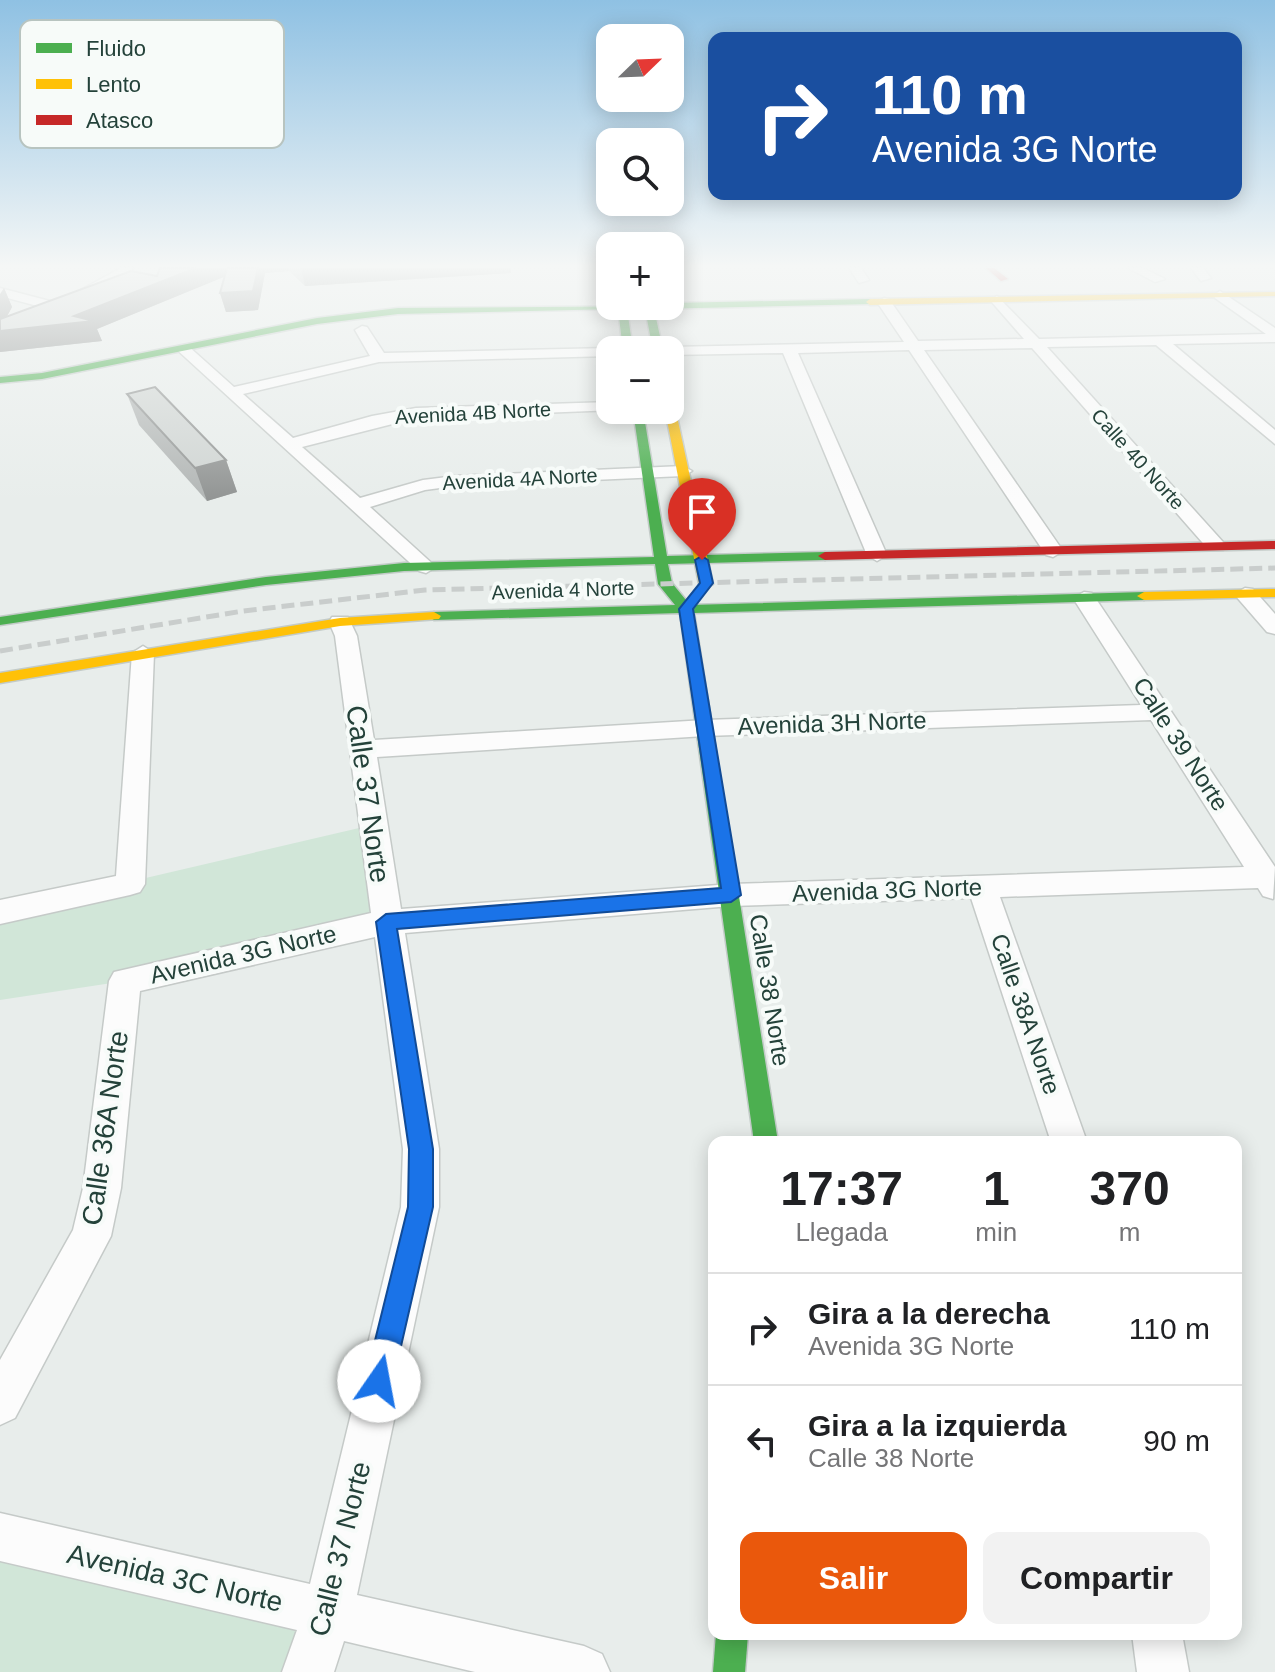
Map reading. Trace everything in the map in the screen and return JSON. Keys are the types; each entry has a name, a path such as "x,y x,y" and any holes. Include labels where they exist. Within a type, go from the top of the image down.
{"main road":[{"path":"0,364 120,346"},
{"path":"0,379 163,346"},
{"path":"0,379 42,376 192,346"},
{"path":"126,354 148,354"},
{"name":"Calle 38 Norte","path":"640,424 665,584 686,609 766,1136"},
{"path":"673,424 706,583 686,609"},
{"name":"Avenida 4 Norte","path":"0,621 266,581 426,567 1275,545"},
{"name":"Avenida 4 Norte","path":"0,678 340,622 1275,593"},
{"path":"729,1672 732,1640"}],"street":[{"path":"372,346 379,358"},
{"path":"684,351 913,346"},
{"path":"914,346 1053,551"},
{"name":"Calle 40 Norte","path":"1037,346 1216,546"},
{"path":"1166,346 1275,439"},
{"path":"182,348 360,504 426,567"},
{"path":"789,349 877,555"},
{"path":"232,392 379,358 596,352"},
{"name":"Avenida 4B Norte","path":"292,444 406,414 596,407"},
{"name":"Avenida 4A Norte","path":"360,504 423,485 455,481 683,471"},
{"path":"1245,594 1275,627"},
{"name":"Calle 39 Norte","path":"1084,598 1271,884"},
{"name":"Calle 37 Norte","path":"308,1672 328,1614 420,1207 421,1149 360,749 346,636 340,622"},
{"path":"0,912 130,884 143,653"},
{"name":"Avenida 3H Norte","path":"360,749 705,728 1161,712"},
{"name":"Avenida 3G Norte","path":"130,979 386,922 731,895 982,887 1271,884"},
{"name":"Calle 38A Norte","path":"982,887 1067,1136"},
{"name":"Calle 36A Norte","path":"0,1403 91,1236 102,1188 125,981 130,979"},
{"name":"Avenida 3C Norte","path":"0,1537 584,1672"},
{"path":"1158,1640 1163,1672"}],"green space":[{"path":"372,825 386,922 125,981 0,1000 0,912"},
{"path":"0,1537 328,1614 308,1672 0,1672"}],"building":[{"path":"155,387 226,460 195,468 127,394"}],"railway":[{"path":"0,651 243,611 425,590 1275,568"}],"traffic: fast":[{"path":"0,380 42,376 192,346"},
{"path":"640,424 665,584 686,609 765,1136"},
{"path":"0,621 266,581 404,567 825,556"},
{"path":"434,616 1144,596"},
{"path":"729,1672 732,1640"}],"traffic: slow":[{"path":"673,424 706,584"},
{"path":"1144,596 1275,593"},
{"path":"0,678 340,622 434,616"}],"traffic: jam":[{"path":"825,556 1275,545"}],"route":[{"path":"379,1381 420,1207 421,1149 386,922 731,895 686,609 706,583 702,560"}]}
